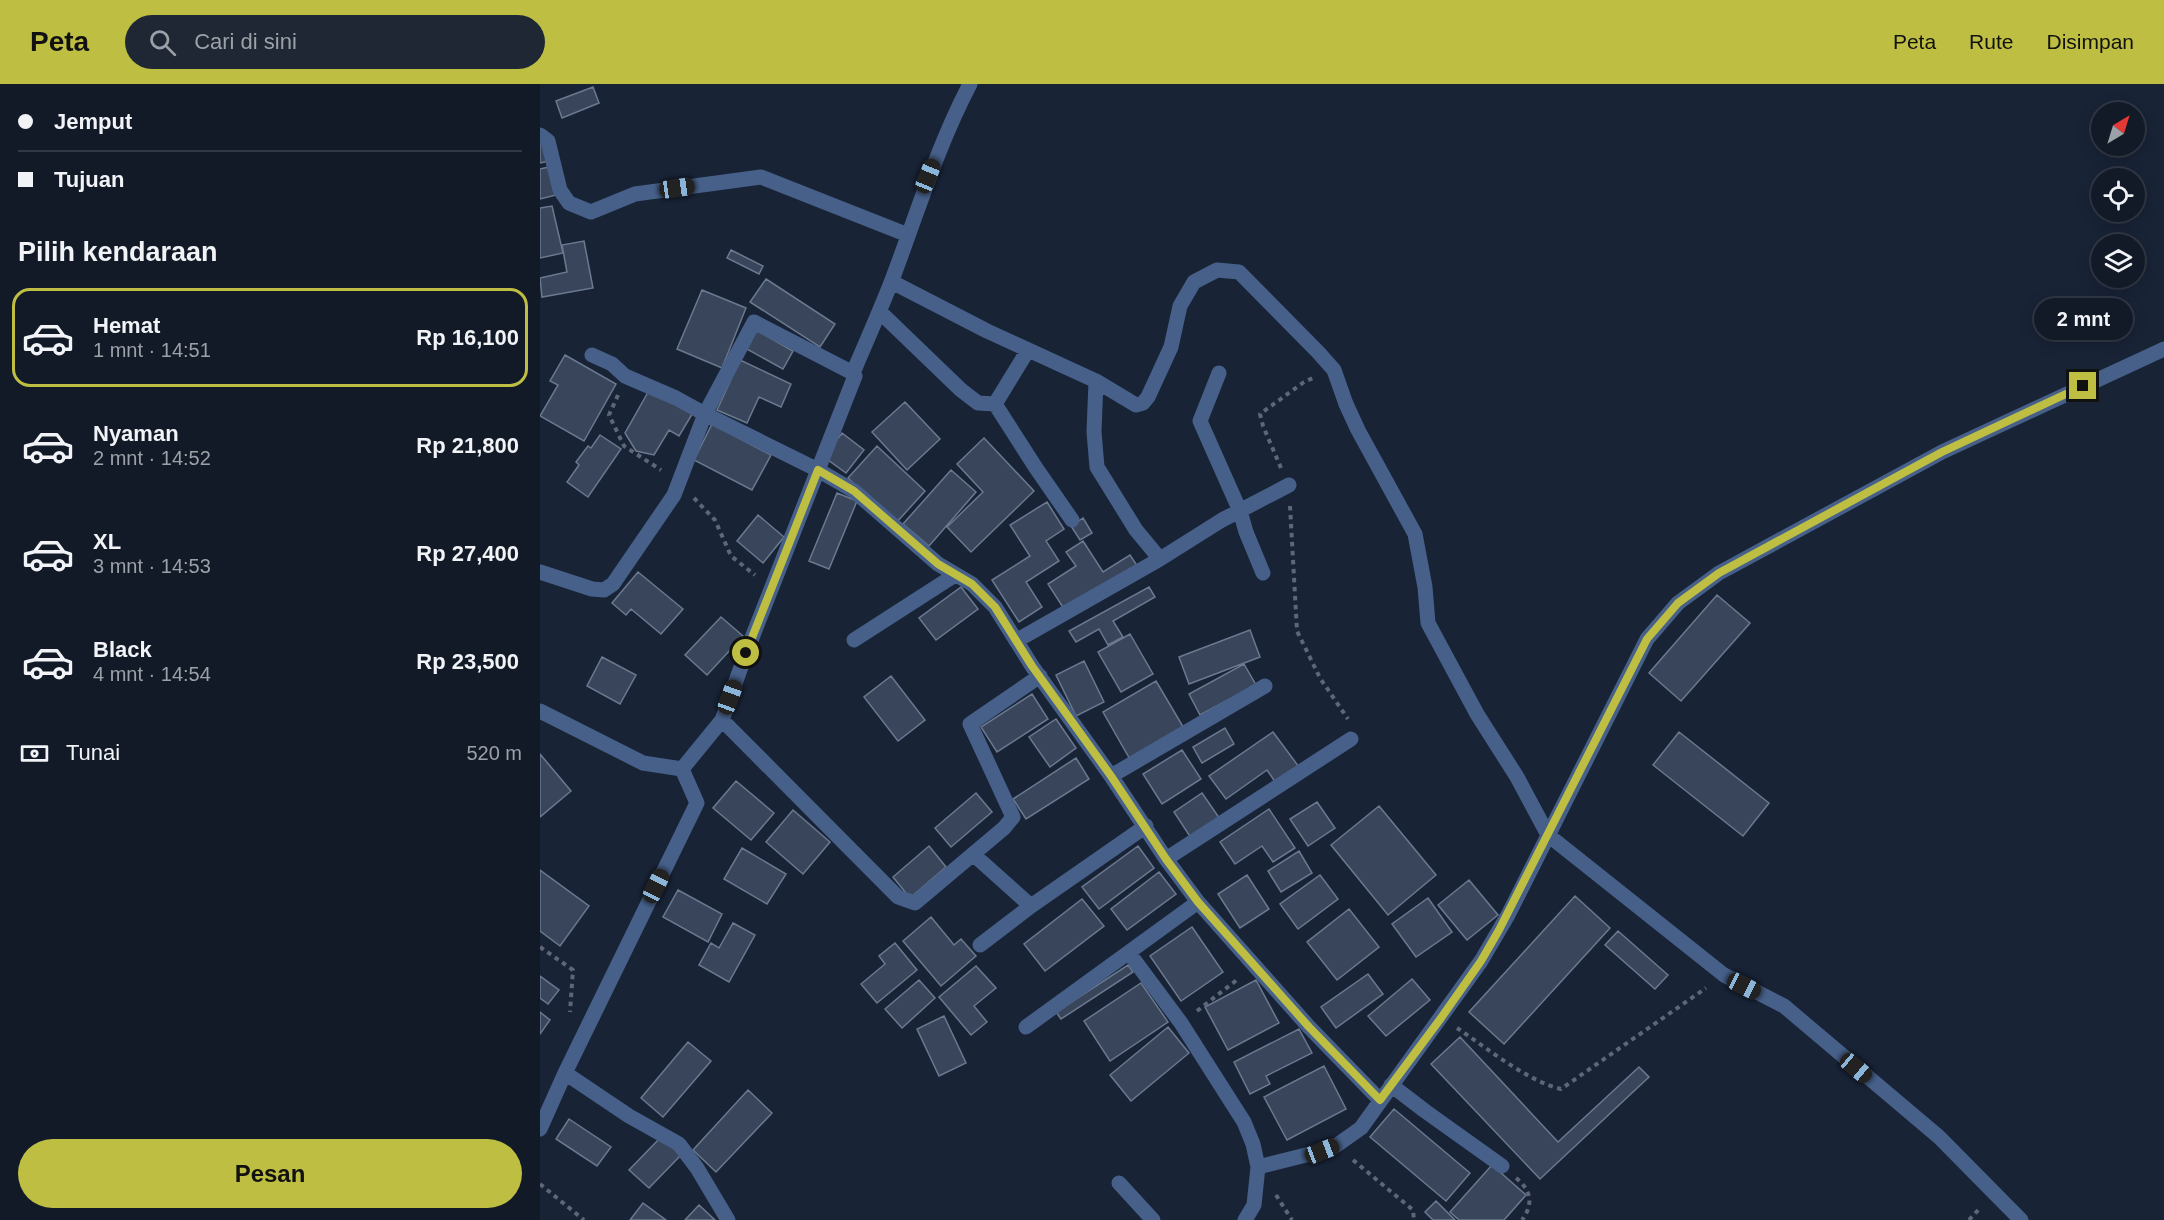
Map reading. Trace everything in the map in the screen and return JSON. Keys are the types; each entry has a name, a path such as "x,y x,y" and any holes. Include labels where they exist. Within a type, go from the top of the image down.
{"street":[{"path":"682,769 722,720 855,376 853,373 892,282 936,157 952,118 970,84"},
{"path":"540,135 548,141 560,190 569,203 591,212 635,194 761,177 908,235"},
{"path":"892,282 987,331 1096,381 1136,405 1143,403 1148,397 1172,347 1180,306 1194,282 1217,270 1239,272 1334,370 1358,430 1415,534 1425,587 1428,623 1477,714 1517,777 1548,835 1724,975 1784,1006 1939,1137 2021,1220"},
{"path":"880,312 978,403 995,404"},
{"path":"540,572 592,589 604,590 613,584 674,495 705,414 754,321 853,373"},
{"path":"1256,1156 1322,1151 1337,1145 1361,1128 1486,952 1508,915 1647,639 1678,603 1719,573 1942,452 2164,349"},
{"path":"995,404 1028,350"},
{"path":"592,355 612,364 626,376 676,398 818,470 854,491 938,564 972,584 995,607 1040,676 1198,902 1309,1027 1380,1100"},
{"path":"1219,373 1200,421 1240,511 1263,573"},
{"path":"1096,381 1094,432 1097,467 1136,530 1160,559"},
{"path":"995,404 1072,520"},
{"path":"1016,641 1289,485"},
{"path":"854,640 955,575"},
{"path":"722,720 898,897 915,903 974,855 1013,817 970,724 1040,676"},
{"path":"1111,776 1265,687"},
{"path":"540,711 643,763 682,769"},
{"path":"1166,859 1351,739"},
{"path":"540,1130 565,1073 697,803 682,769"},
{"path":"980,945 1031,906 1146,826"},
{"path":"974,855 1031,906"},
{"path":"1026,1027 1198,902"},
{"path":"1129,952 1181,1023 1244,1122 1256,1156 1254,1205 1245,1220"},
{"path":"565,1073 629,1116 679,1144 697,1168 728,1220"},
{"path":"1391,1085 1502,1167"},
{"path":"1119,1182 1153,1220"}],"path":[{"path":"1334,370 1304,382 1260,414 1289,485 1297,631 1320,678 1352,725 1351,739"},
{"path":"540,947 573,970 569,1015"},
{"path":"1181,1023 1255,965"},
{"path":"1441,1018 1533,1078 1547,1086 1561,1089 1724,975"},
{"path":"1337,1145 1413,1210 1414,1220"},
{"path":"1502,1167 1524,1184 1530,1194 1528,1211 1522,1220"},
{"path":"540,1184 584,1220"}],"building":[{"path":"593,87 599,103 562,118 556,101"},
{"path":"540,139 549,161 540,163"},
{"path":"549,167 556,195 540,199 540,169"},
{"path":"552,206 563,253 540,258 540,208"},
{"path":"584,241 593,288 542,297 540,278 567,272 562,245"},
{"path":"731,250 763,266 759,274 727,258"},
{"path":"766,279 835,324 820,347 750,302"},
{"path":"702,290 746,308 722,368 677,349"},
{"path":"756,330 793,351 783,369 745,348"},
{"path":"565,355 616,384 584,441 540,416 558,385 550,381"},
{"path":"740,360 791,384 781,407 759,397 747,423 717,410"},
{"path":"651,387 694,411 679,436 669,430 654,455 636,451 625,433"},
{"path":"905,402 940,439 907,470 872,432"},
{"path":"712,424 771,455 752,490 694,460"},
{"path":"842,433 864,450 846,473 824,457"},
{"path":"600,435 621,449 588,497 567,482 579,465 576,462 588,446 591,448"},
{"path":"984,438 1034,491 971,552 947,527 983,492 957,464"},
{"path":"877,446 925,491 896,523 848,478"},
{"path":"951,470 976,492 929,546 903,524"},
{"path":"837,493 857,501 829,569 809,561"},
{"path":"1047,502 1064,529 1046,541 1059,561 1026,582 1042,607 1019,622 992,580 1030,556 1010,525"},
{"path":"758,515 784,537 763,563 737,541"},
{"path":"1083,518 1092,533 1080,540 1071,526"},
{"path":"1083,541 1103,572 1130,555 1138,567 1066,612 1048,584 1076,566 1066,552"},
{"path":"638,572 683,609 661,634 631,609 626,615 612,603"},
{"path":"961,587 978,609 936,640 919,618"},
{"path":"1149,587 1155,597 1113,621 1123,637 1108,645 1099,629 1076,642 1069,631"},
{"path":"1717,595 1750,623 1681,701 1649,673"},
{"path":"721,617 743,636 707,675 685,655"},
{"path":"1250,630 1260,657 1189,684 1179,657"},
{"path":"1130,634 1153,674 1121,692 1098,652"},
{"path":"602,657 636,675 620,704 587,686"},
{"path":"1084,661 1104,702 1076,716 1056,675"},
{"path":"1244,664 1256,685 1200,715 1189,694"},
{"path":"891,676 925,720 898,741 864,697"},
{"path":"1156,681 1185,730 1131,761 1103,712"},
{"path":"1032,694 1048,719 997,752 981,727"},
{"path":"1056,719 1076,748 1050,767 1029,737"},
{"path":"1225,728 1234,744 1202,763 1193,747"},
{"path":"1273,732 1299,767 1276,783 1267,770 1226,799 1209,776"},
{"path":"1679,732 1769,803 1743,836 1653,765"},
{"path":"1182,750 1201,779 1162,804 1143,774"},
{"path":"540,754 571,791 540,817"},
{"path":"1076,758 1089,779 1026,819 1013,799"},
{"path":"736,781 774,813 751,840 713,808"},
{"path":"976,793 992,812 951,847 935,828"},
{"path":"1202,793 1220,819 1191,838 1174,812"},
{"path":"1317,802 1335,828 1308,846 1290,819"},
{"path":"1379,806 1436,875 1388,915 1331,845"},
{"path":"1269,809 1295,848 1273,862 1262,846 1235,864 1220,842"},
{"path":"793,810 830,842 803,874 766,842"},
{"path":"929,846 946,867 910,898 893,877"},
{"path":"1138,846 1154,868 1099,909 1082,887"},
{"path":"742,848 786,874 767,904 724,879"},
{"path":"1299,851 1312,873 1281,892 1268,871"},
{"path":"540,870 589,906 560,946 540,931"},
{"path":"1159,872 1176,894 1127,930 1111,909"},
{"path":"1247,875 1269,909 1240,928 1218,894"},
{"path":"1320,875 1338,899 1298,929 1280,904"},
{"path":"1469,880 1498,915 1467,940 1438,905"},
{"path":"678,890 722,914 708,942 663,917"},
{"path":"1575,896 1610,928 1504,1044 1469,1012"},
{"path":"1428,898 1452,932 1416,957 1392,924"},
{"path":"1082,899 1104,926 1045,971 1024,944"},
{"path":"1349,909 1379,947 1337,980 1307,942"},
{"path":"931,917 954,945 961,939 976,956 941,986 903,941"},
{"path":"733,923 755,935 729,982 699,965 711,943 719,948"},
{"path":"1192,927 1223,972 1181,1001 1150,956"},
{"path":"1618,931 1668,975 1655,989 1605,945"},
{"path":"895,943 917,970 877,1003 861,984 885,964 879,956"},
{"path":"1128,965 1133,972 1061,1019 1056,1012"},
{"path":"976,966 996,988 974,1006 987,1022 971,1035 939,997"},
{"path":"1368,974 1383,994 1336,1028 1321,1007"},
{"path":"540,976 559,990 548,1004 540,998"},
{"path":"1412,979 1430,1000 1386,1036 1368,1016"},
{"path":"919,980 935,998 902,1028 885,1009"},
{"path":"1256,980 1279,1023 1228,1050 1205,1007"},
{"path":"1141,983 1168,1022 1110,1061 1084,1021"},
{"path":"540,1012 550,1020 540,1034"},
{"path":"944,1016 966,1063 939,1076 917,1029"},
{"path":"1168,1027 1189,1053 1131,1101 1110,1075"},
{"path":"1299,1029 1312,1053 1266,1076 1270,1084 1250,1094 1234,1062"},
{"path":"1460,1037 1558,1142 1639,1067 1649,1077 1540,1179 1431,1064"},
{"path":"688,1042 711,1061 663,1117 641,1098"},
{"path":"1324,1066 1346,1109 1287,1140 1264,1097"},
{"path":"748,1090 772,1113 716,1172 693,1150"},
{"path":"1394,1109 1470,1173 1446,1201 1370,1137"},
{"path":"569,1119 611,1147 597,1166 556,1139"},
{"path":"661,1137 681,1155 649,1188 629,1170"},
{"path":"1492,1165 1526,1195 1504,1220 1459,1220 1450,1212"},
{"path":"1436,1201 1455,1220 1433,1220 1425,1212"},
{"path":"643,1203 666,1220 630,1220"},
{"path":"699,1205 715,1220 685,1220"}],"route":[{"path":"746,653 818,470 854,491 938,564 972,584 995,607 1032,666 1198,902 1309,1027 1380,1100 1481,961 1508,915 1647,639 1678,603 1719,573 1942,452 2083,386"}]}
